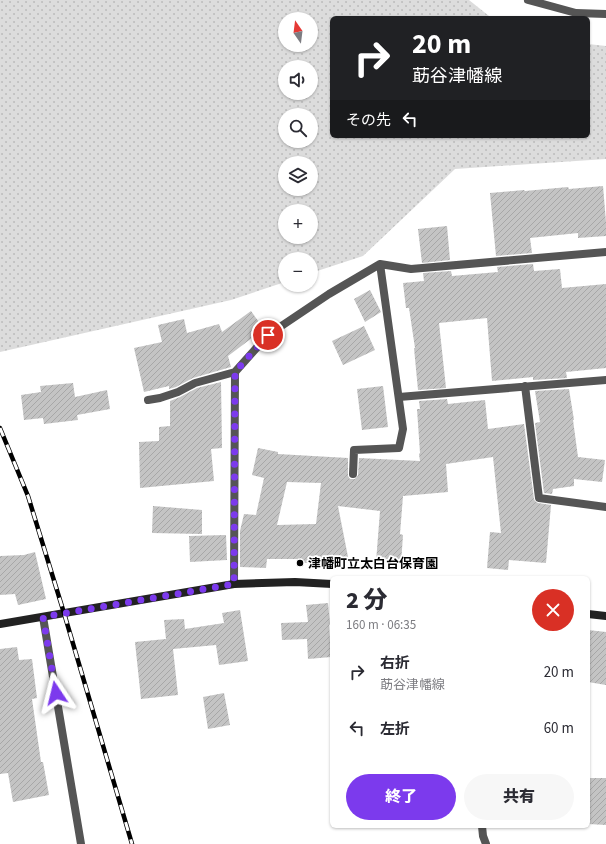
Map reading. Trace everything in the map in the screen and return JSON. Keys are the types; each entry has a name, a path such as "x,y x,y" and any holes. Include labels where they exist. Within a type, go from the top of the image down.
{"main road":[{"path":"0,624 234,584 295,582 330,584"},
{"path":"590,614 606,616"}],"street":[{"path":"528,0 576,14 606,14"},
{"path":"148,400 178,392 195,383 235,372 268,335 326,296 380,264 411,269 606,252"},
{"path":"353,474 354,450 398,448 403,429 380,264"},
{"path":"234,584 235,372"},
{"path":"399,397 606,380"},
{"path":"526,386 539,498 606,507"},
{"path":"43,617 81,844"},
{"path":"482,828 486,844"}],"shaded area":[{"path":"0,0 469,0 489,16 330,16 330,138 590,138 590,44 606,46 606,159 455,169 363,256 318,271 318,252 278,252 278,284 231,300 0,352"}],"building":[{"path":"603,186 606,236 578,238 578,233 530,238 532,253 496,256 490,193"},
{"path":"447,226 450,260 422,263 418,229"},
{"path":"533,264 534,271 560,269 562,288 606,284 606,368 566,372 567,378 533,380 533,377 492,381 487,318 439,323 446,388 418,390 415,348 409,308 406,308 403,283 424,281 423,273 451,271 452,276 498,272 497,267"},
{"path":"370,290 381,312 365,322 354,299"},
{"path":"251,311 264,329 228,356 231,367 193,378 176,387 169,389 169,386 144,392 134,348 162,342 158,325 184,319 187,333 219,324 222,332"},
{"path":"364,326 375,350 343,365 332,341"},
{"path":"221,382 222,448 211,449 214,481 140,488 139,442 159,441 159,427 170,426 170,401 197,388"},
{"path":"73,383 75,397 107,390 110,409 77,415 78,420 44,424 43,418 24,420 21,395 41,392 40,386"},
{"path":"383,386 388,427 362,430 357,389"},
{"path":"569,389 578,457 605,460 602,482 574,479 574,486 553,489 552,494 544,493 535,423 540,422 535,391"},
{"path":"447,399 448,404 485,400 488,429 524,424 534,499 538,503 551,505 546,563 509,560 508,570 487,568 490,532 501,533 493,457 446,464 448,492 403,496 400,534 403,535 401,564 376,562 380,511 338,506 349,562 302,563 302,559 267,559 266,568 240,567 240,531 244,514 256,515 264,478 252,475 258,448 278,452 278,454 348,458 348,476 350,479 355,479 358,475 359,458 420,461 417,409 420,409 419,401","holes":["287,482 321,483 316,524 277,525"]},
{"path":"153,506 202,510 202,534 152,533"},
{"path":"226,535 227,560 190,562 189,536"},
{"path":"35,552 46,599 18,605 15,594 0,595 0,556 24,555"},
{"path":"328,603 330,624 330,657 308,659 307,639 282,640 281,623 308,622 306,605"},
{"path":"240,610 248,661 219,665 216,645 173,649 178,695 141,699 135,642 166,639 164,620 184,619 185,629 224,623 222,613"},
{"path":"590,630 606,632 606,685 590,682"},
{"path":"17,647 19,660 32,659 37,698 32,699 41,762 43,762 49,795 13,802 8,773 0,774 0,649"},
{"path":"224,693 230,725 208,729 203,697"},
{"path":"590,778 606,778 606,825 590,824"}],"railway":[{"path":"0,428 28,496 132,844"}],"place":[{"name":"津幡町立太白台保育園","path":"300,563"}],"route":[{"path":"56,693 43,617 234,584 235,372 268,335"}]}
